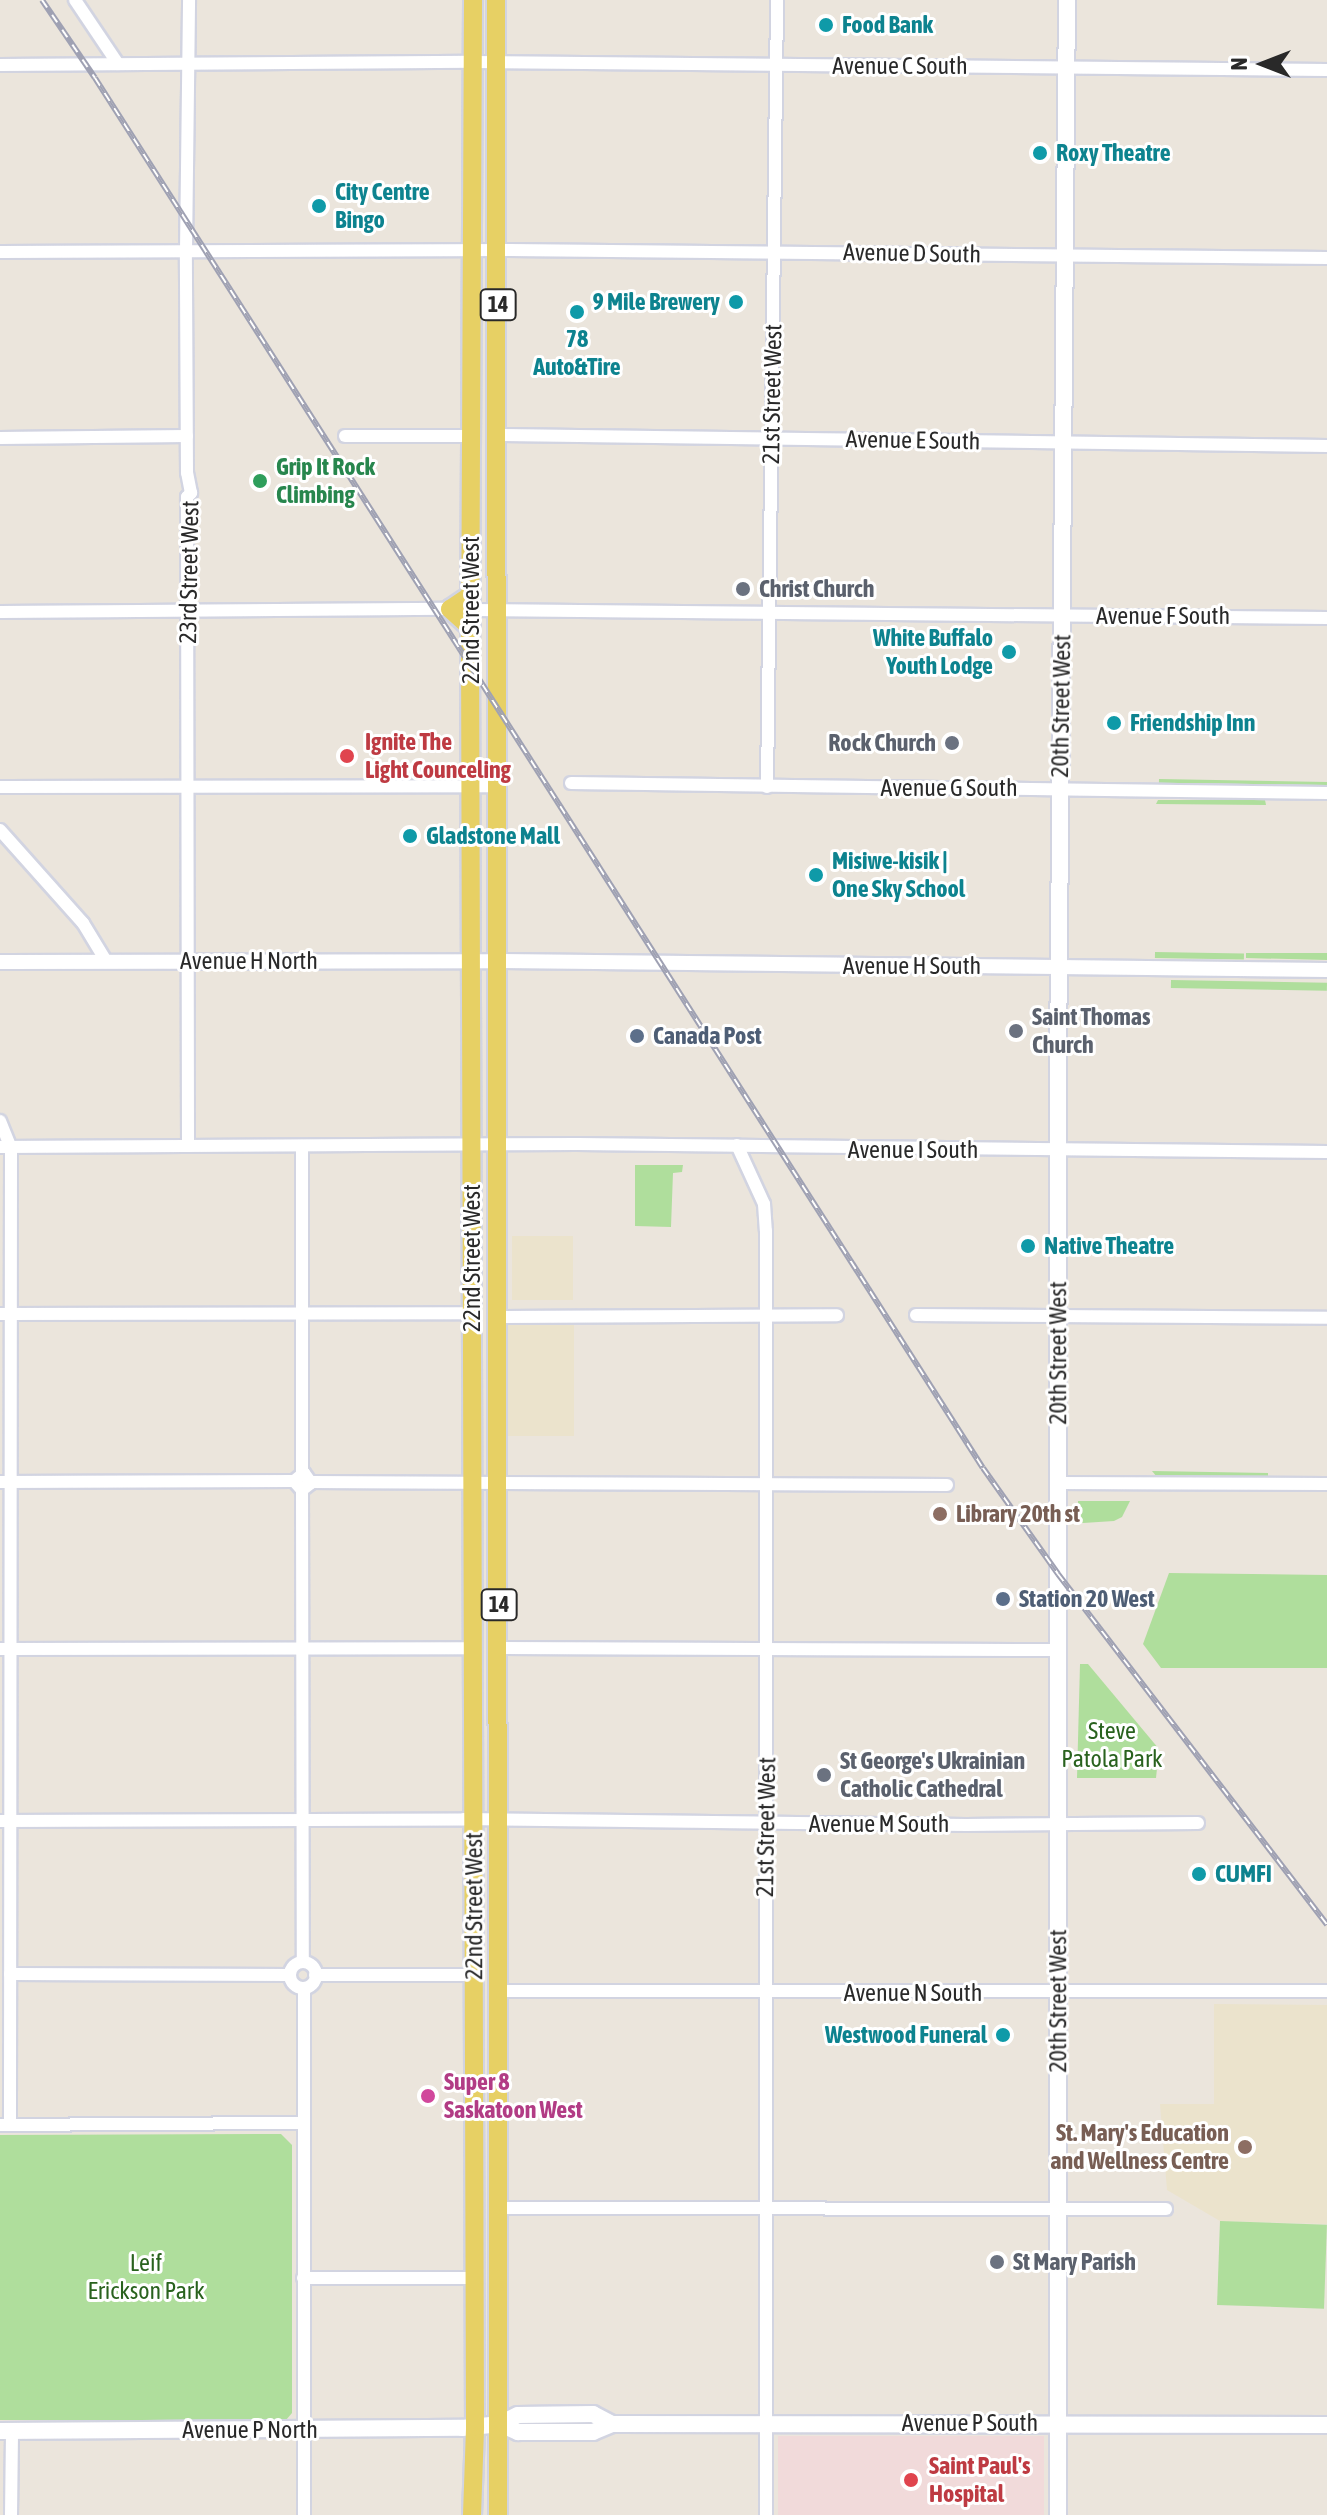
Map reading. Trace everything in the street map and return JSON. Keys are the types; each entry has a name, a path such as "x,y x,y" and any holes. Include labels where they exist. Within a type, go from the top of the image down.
{"main road":[{"name":"22nd Street West","path":"472,2515 475,2427 474,1975 469,1819 473,1648 473,0"},
{"name":"22nd Street West","path":"496,0 500,1648 498,2515"},
{"name":"20th Street West","path":"1058,2515 1058,1151 1067,0"},
{"path":"450,609 471,611"},
{"path":"450,609 471,611"},
{"name":"Avenue P South","path":"500,2424 518,2432 593,2432 612,2424 1327,2425"},
{"name":"Avenue P North","path":"6,2431 475,2427 500,2424"}],"street":[{"path":"75,0 118,64"},
{"name":"23rd Street West","path":"188,1146 187,497 191,493 187,436 186,251 189,0"},
{"name":"21st Street West","path":"767,787 777,0"},
{"name":"Avenue C South","path":"0,65 498,62 1327,70"},
{"name":"Avenue D South","path":"0,252 498,250 1327,258"},
{"name":"Avenue E South","path":"498,435 1327,446"},
{"path":"0,438 187,436"},
{"path":"345,436 472,436"},
{"path":"0,612 450,609"},
{"name":"Avenue F South","path":"471,611 1327,618"},
{"name":"Avenue G South","path":"571,783 1327,793"},
{"path":"0,787 498,786"},
{"path":"0,830 83,923 106,961"},
{"name":"Avenue H North","path":"0,962 498,961"},
{"name":"Avenue H South","path":"498,961 1327,970"},
{"path":"0,1121 6,1148 5,1821 10,1974 5,2125 303,2123"},
{"name":"21st Street West","path":"737,1145 764,1204 766,2515"},
{"name":"Avenue I South","path":"6,1148 737,1145 780,1149 1327,1152"},
{"path":"302,1147 303,1962"},
{"path":"6,1314 472,1313"},
{"path":"499,1317 837,1315"},
{"path":"916,1315 1327,1318"},
{"path":"5,1482 947,1485"},
{"path":"1058,1483 1327,1484"},
{"path":"6,1649 473,1648"},
{"path":"500,1648 1058,1650"},
{"name":"Avenue M South","path":"5,1821 469,1819 767,1824 1198,1823"},
{"path":"303,1962 311,1966 315,1975 311,1984 304,1988"},
{"path":"303,1962 294,1966 290,1975 294,1984 304,1988"},
{"path":"10,1974 290,1975"},
{"path":"315,1975 474,1975"},
{"path":"304,1988 304,2515"},
{"name":"Avenue N South","path":"500,1991 1327,1991"},
{"path":"500,2208 1057,2206 1166,2209"},
{"path":"303,2278 475,2278"},
{"path":"6,2431 11,2515"}],"shaded area":[{"path":"512,1236 573,1236 573,1300 512,1300"},
{"path":"507,1325 574,1325 574,1436 507,1436"},
{"name":"St. Mary's Education and Wellness Centre","path":"1214,2004 1327,2005 1327,2224 1220,2221 1167,2190 1160,2104 1214,2104"},
{"name":"Saint Paul's Hospital","path":"778,2436 1044,2436 1044,2515 778,2515"}],"green space":[{"path":"1159,779 1327,782 1327,786 1159,783"},
{"path":"1158,800 1265,800 1266,805 1156,804"},
{"path":"1155,952 1244,954 1244,960 1155,958"},
{"path":"1246,953 1327,953 1327,960 1246,958"},
{"path":"1171,980 1327,983 1327,991 1171,988"},
{"path":"635,1165 683,1165 682,1172 673,1173 671,1227 635,1226"},
{"path":"1152,1471 1268,1473 1268,1478 1157,1477"},
{"path":"1078,1501 1130,1501 1122,1517 1114,1521 1078,1523"},
{"path":"1169,1573 1327,1575 1327,1668 1161,1668 1143,1644"},
{"name":"Steve Patola Park","path":"1080,1664 1088,1664 1159,1749 1156,1778 1077,1778"},
{"name":"Leif Erickson Park","path":"281,2134 292,2145 292,2413 286,2420 0,2420 0,2135"},
{"path":"1220,2221 1327,2225 1324,2309 1217,2305"}],"railway":[{"path":"42,0 95,78 983,1468 1058,1574 1327,1925"}],"place":[{"name":"Food Bank","path":"826,25"},
{"name":"Roxy Theatre","path":"1040,153"},
{"name":"City Centre Bingo","path":"319,206"},
{"name":"9 Mile Brewery","path":"736,302"},
{"name":"78 Auto&Tire","path":"577,312"},
{"name":"Grip It Rock Climbing","path":"260,481"},
{"name":"Christ Church","path":"743,589"},
{"name":"White Buffalo Youth Lodge","path":"1009,652"},
{"name":"Friendship Inn","path":"1114,723"},
{"name":"Rock Church","path":"952,743"},
{"name":"Ignite The Light Counceling","path":"347,756"},
{"name":"Gladstone Mall","path":"410,836"},
{"name":"Misiwe-kisik | One Sky School","path":"816,875"},
{"name":"Saint Thomas Church","path":"1016,1031"},
{"name":"Canada Post","path":"637,1036"},
{"name":"Native Theatre","path":"1028,1246"},
{"name":"Library 20th st","path":"940,1514"},
{"name":"Station 20 West","path":"1003,1599"},
{"name":"St George's Ukrainian Catholic Cathedral","path":"824,1775"},
{"name":"CUMFI","path":"1199,1874"},
{"name":"Westwood Funeral","path":"1003,2035"},
{"name":"Super 8 Saskatoon West","path":"428,2096"},
{"name":"St. Mary's Education and Wellness Centre","path":"1245,2147"},
{"name":"St Mary Parish","path":"997,2262"},
{"name":"Saint Paul's Hospital","path":"911,2480"}]}
